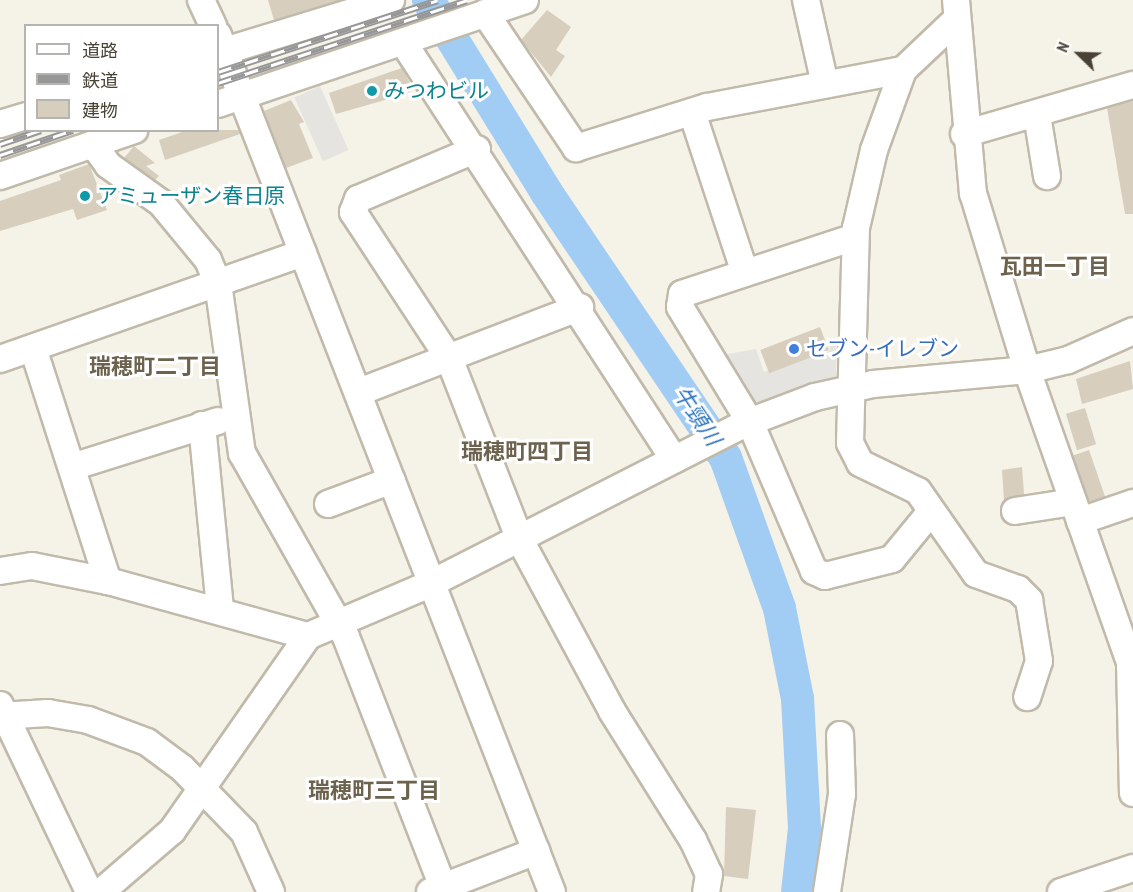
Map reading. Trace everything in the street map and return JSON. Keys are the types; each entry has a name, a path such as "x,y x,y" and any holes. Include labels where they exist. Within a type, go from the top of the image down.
{"street":[{"path":"201,0 212,24"},
{"path":"219,104 525,0"},
{"path":"806,0 825,84"},
{"path":"386,2 220,46 243,96 359,392 430,584 552,892"},
{"path":"957,10 903,70 874,150 855,237 849,388 854,454 872,471 918,491 929,514 976,574 1018,589 1029,600 1039,661 1028,697"},
{"path":"957,10 964,134 973,193 1028,370 1131,663 1133,793"},
{"path":"485,13 576,148 693,112 903,70"},
{"path":"403,42 477,149 580,307 674,460"},
{"path":"964,134 1133,85"},
{"path":"693,112 745,273"},
{"path":"1037,114 1047,176"},
{"path":"0,124 24,117"},
{"path":"0,176 128,132"},
{"path":"93,144 108,165 161,202 183,227 218,283 235,417 247,465 336,620 439,890 536,851"},
{"path":"477,149 352,205 448,358 519,538 612,711 693,840 709,874 706,892"},
{"path":"855,237 682,294 680,307 747,423 820,574 892,559 929,514"},
{"path":"0,359 303,254"},
{"path":"359,392 580,307"},
{"path":"101,892 172,831 308,636 336,620 430,584 747,423 849,388 1028,370 1068,360 1133,331"},
{"path":"33,348 108,581"},
{"path":"72,468 202,425 235,417"},
{"path":"202,425 220,607"},
{"path":"328,504 392,480"},
{"path":"1015,511 1077,511 1133,503"},
{"path":"0,571 32,566 108,581 220,607 308,636"},
{"path":"89,892 0,712 48,713 88,720 147,742 201,789 244,831 270,892"},
{"path":"827,892 842,795 840,735"},
{"path":"1061,892 1133,867"}],"shaded area":[{"path":"320,86 348,150 323,161 294,97"},
{"path":"837,340 836,376 828,384 750,409 722,355 756,349 764,372 830,351 829,343"}],"building":[{"path":"268,0 340,0 274,20"},
{"path":"547,10 571,27 556,50 565,56 551,77 521,40"},
{"name":"みつわビル","path":"402,68 413,89 406,94 336,114 329,93"},
{"path":"291,100 304,122 299,124 313,158 286,168 264,111"},
{"path":"1133,101 1133,214 1125,214 1107,108"},
{"path":"239,130 240,134 165,160 159,140 182,132"},
{"path":"134,146 155,163 146,166 159,176 155,180 124,158"},
{"path":"89,164 107,210 77,220 73,209 0,231 0,201 61,180 59,175"},
{"name":"セブン-イレブン","path":"820,327 829,350 769,373 760,350"},
{"path":"1130,361 1133,389 1082,404 1076,379"},
{"path":"1085,408 1096,444 1077,450 1066,414"},
{"path":"1089,450 1105,497 1089,503 1073,456"},
{"path":"1022,467 1024,494 1004,501 1002,470"},
{"path":"726,807 756,810 748,879 724,876"}],"waterway":[{"name":"牛頸川","path":"428,0 546,192 725,457 779,608 797,698 804,828 797,892"}],"railway":[{"path":"219,72 438,0"},
{"path":"219,83 467,0"},
{"path":"0,144 35,132"},
{"path":"0,155 67,132"}],"place":[{"name":"みつわビル","path":"372,91"},
{"name":"アミューザン春日原","path":"85,196"},
{"name":"セブン-イレブン","path":"794,349"}],"district":[{"name":"瓦田一丁目","path":"1055,267"},
{"name":"瑞穂町二丁目","path":"155,367"},
{"name":"瑞穂町四丁目","path":"527,452"},
{"name":"瑞穂町三丁目","path":"374,791"}]}
